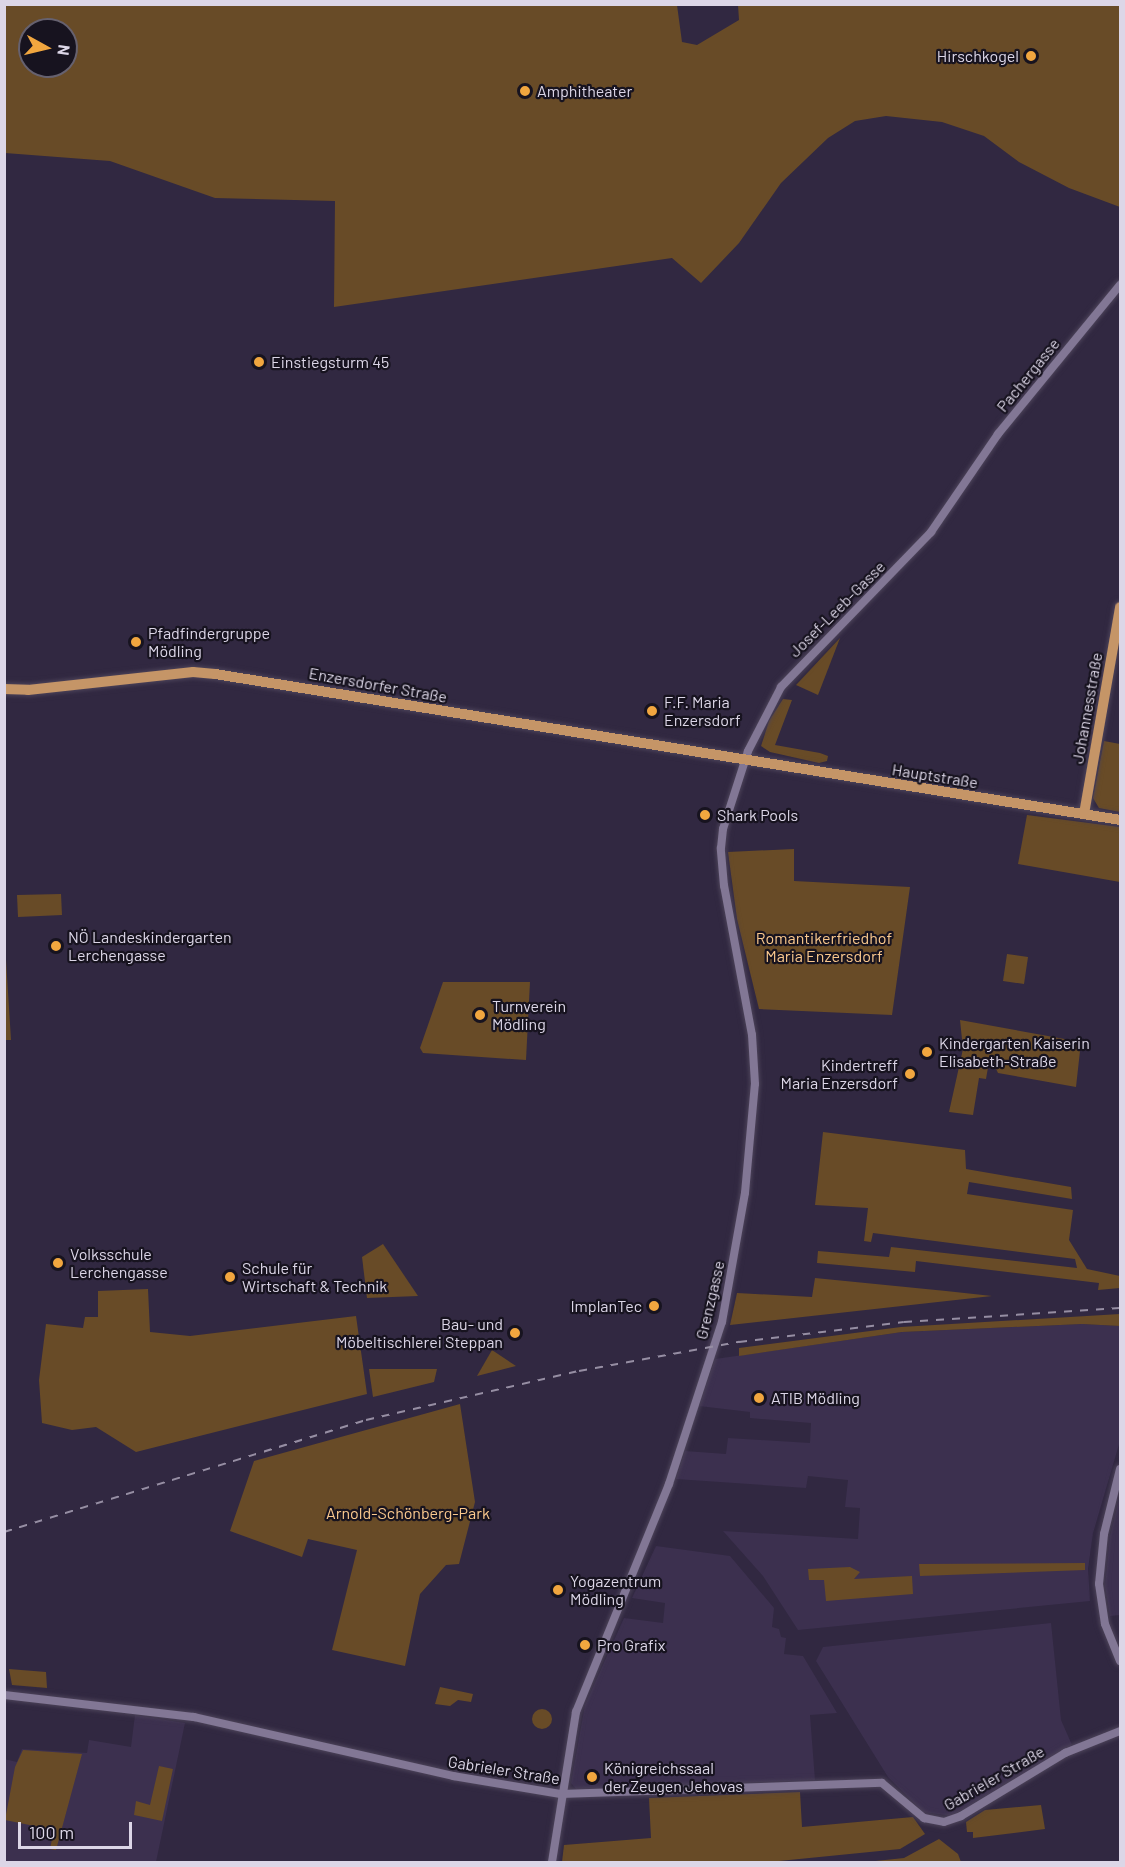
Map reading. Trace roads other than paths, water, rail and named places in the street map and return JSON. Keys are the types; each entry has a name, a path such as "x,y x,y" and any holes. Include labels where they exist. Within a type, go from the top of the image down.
{"main road":[{"name":"Johannesstraße","path":"1084,814 1120,607"},
{"name":"Enzersdorfer Straße","path":"4,689 28,690 193,672 745,760"},
{"name":"Hauptstraße","path":"745,760 1120,820"}],"street":[{"name":"Pachergasse","path":"960,485 1120,285"},
{"name":"Josef-Leeb-Gasse","path":"745,760 760,722 781,687 931,532 960,485"},
{"name":"Grenzgasse","path":"552,1863 561,1794 576,1712 669,1484 722,1322 744,1193 755,1084 752,1035 724,886 721,848 723,829 745,760"},
{"path":"1120,1469 1104,1534 1099,1584 1105,1624 1120,1661"},
{"name":"Gabrieler Straße","path":"4,1695 194,1717 453,1776 561,1794 882,1783 924,1818 944,1822 961,1816 1065,1753 1117,1731 1120,1725"}],"railway":[{"path":"4,1532 366,1420 579,1371 739,1342 904,1322 1120,1308"}],"place":[{"name":"Hirschkogel","path":"1031,56"},
{"name":"Amphitheater","path":"525,91"},
{"name":"Einstiegsturm 45","path":"259,362"},
{"name":"Pfadfindergruppe Mödling","path":"136,642"},
{"name":"F.F. Maria Enzersdorf","path":"652,711"},
{"name":"Shark Pools","path":"705,815"},
{"name":"NÖ Landeskindergarten Lerchengasse","path":"56,946"},
{"name":"Turnverein Mödling","path":"480,1015"},
{"name":"Kindergarten Kaiserin Elisabeth-Straße","path":"927,1052"},
{"name":"Kindertreff Maria Enzersdorf","path":"910,1074"},
{"name":"Volksschule Lerchengasse","path":"58,1263"},
{"name":"Schule für Wirtschaft & Technik","path":"230,1277"},
{"name":"ImplanTec","path":"654,1306"},
{"name":"Bau- und Möbeltischlerei Steppan","path":"515,1333"},
{"name":"ATIB Mödling","path":"759,1398"},
{"name":"Yogazentrum Mödling","path":"558,1590"},
{"name":"Pro Grafix","path":"585,1645"},
{"name":"Königreichssaal der Zeugen Jehovas","path":"592,1777"}],"park label":[{"name":"Romantikerfriedhof Maria Enzersdorf","path":"824,947"},
{"name":"Arnold-Schönberg-Park","path":"408,1513"}]}
